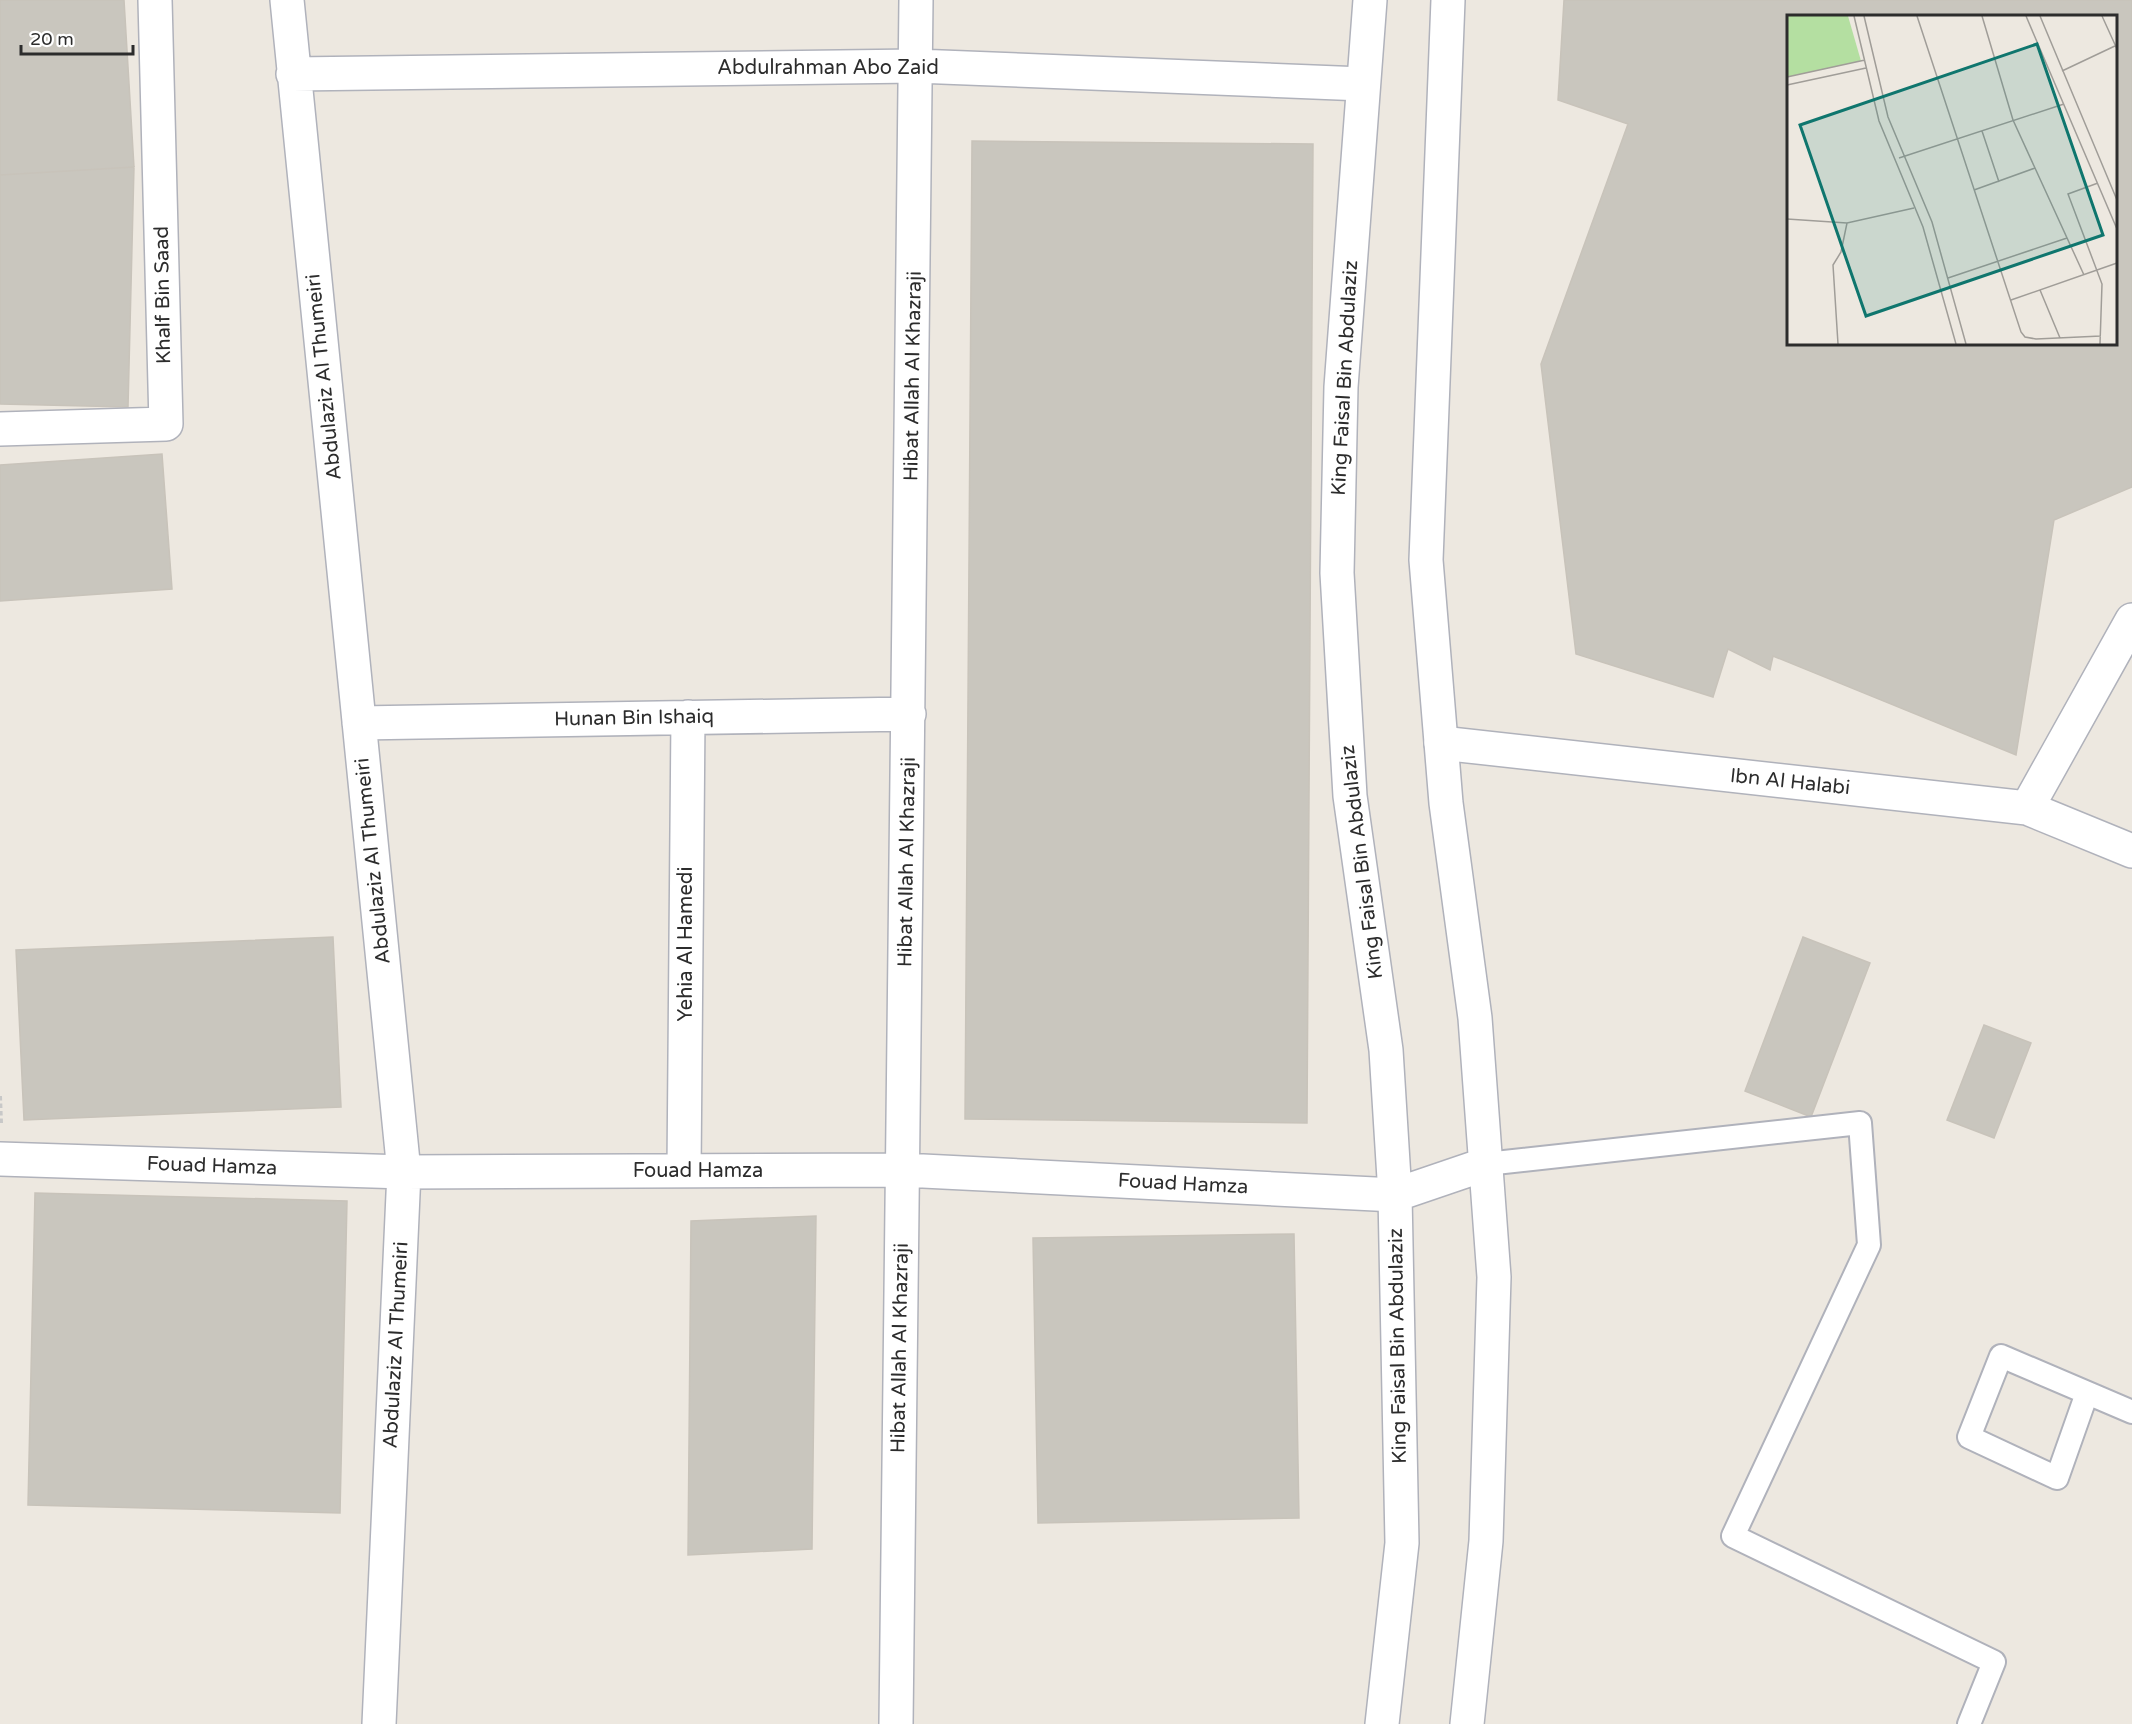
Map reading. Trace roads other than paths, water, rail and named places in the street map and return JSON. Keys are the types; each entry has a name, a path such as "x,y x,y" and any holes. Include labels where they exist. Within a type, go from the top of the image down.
{"street":[{"name":"Khalf Bin Saad","path":"0,429 166,424 155,0"},
{"name":"Abdulaziz Al Thumeiri","path":"287,0 404,1172 379,1724"},
{"name":"Hibat Allah Al Khazraji","path":"896,1724 916,0"},
{"name":"King Faisal Bin Abdulaziz","path":"1370,0 1341,387 1337,573 1350,796 1386,1050 1395,1195 1402,1543 1382,1724"},
{"path":"1448,0 1426,560 1446,803 1475,1018 1494,1277 1486,1541 1467,1724"},
{"name":"Abdulrahman Abo Zaid","path":"293,74 916,66 1363,84"},
{"path":"2027,808 2132,620"},
{"name":"Hunan Bin Ishaiq","path":"359,723 909,714"},
{"name":"Yehia Al Hamedi","path":"684,1171 688,717"},
{"name":"Ibn Al Halabi","path":"1441,743 2027,808 2132,851"},
{"name":"Fouad Hamza","path":"0,1159 404,1172 903,1170 1395,1195"},
{"path":"1395,1195 1486,1164"}],"lane":[{"path":"1486,1164 1860,1123 1869,1245 1733,1536 1994,1662 1969,1724"},
{"path":"2087,1393 2057,1479 1969,1437 2001,1356 2132,1412"}]}
